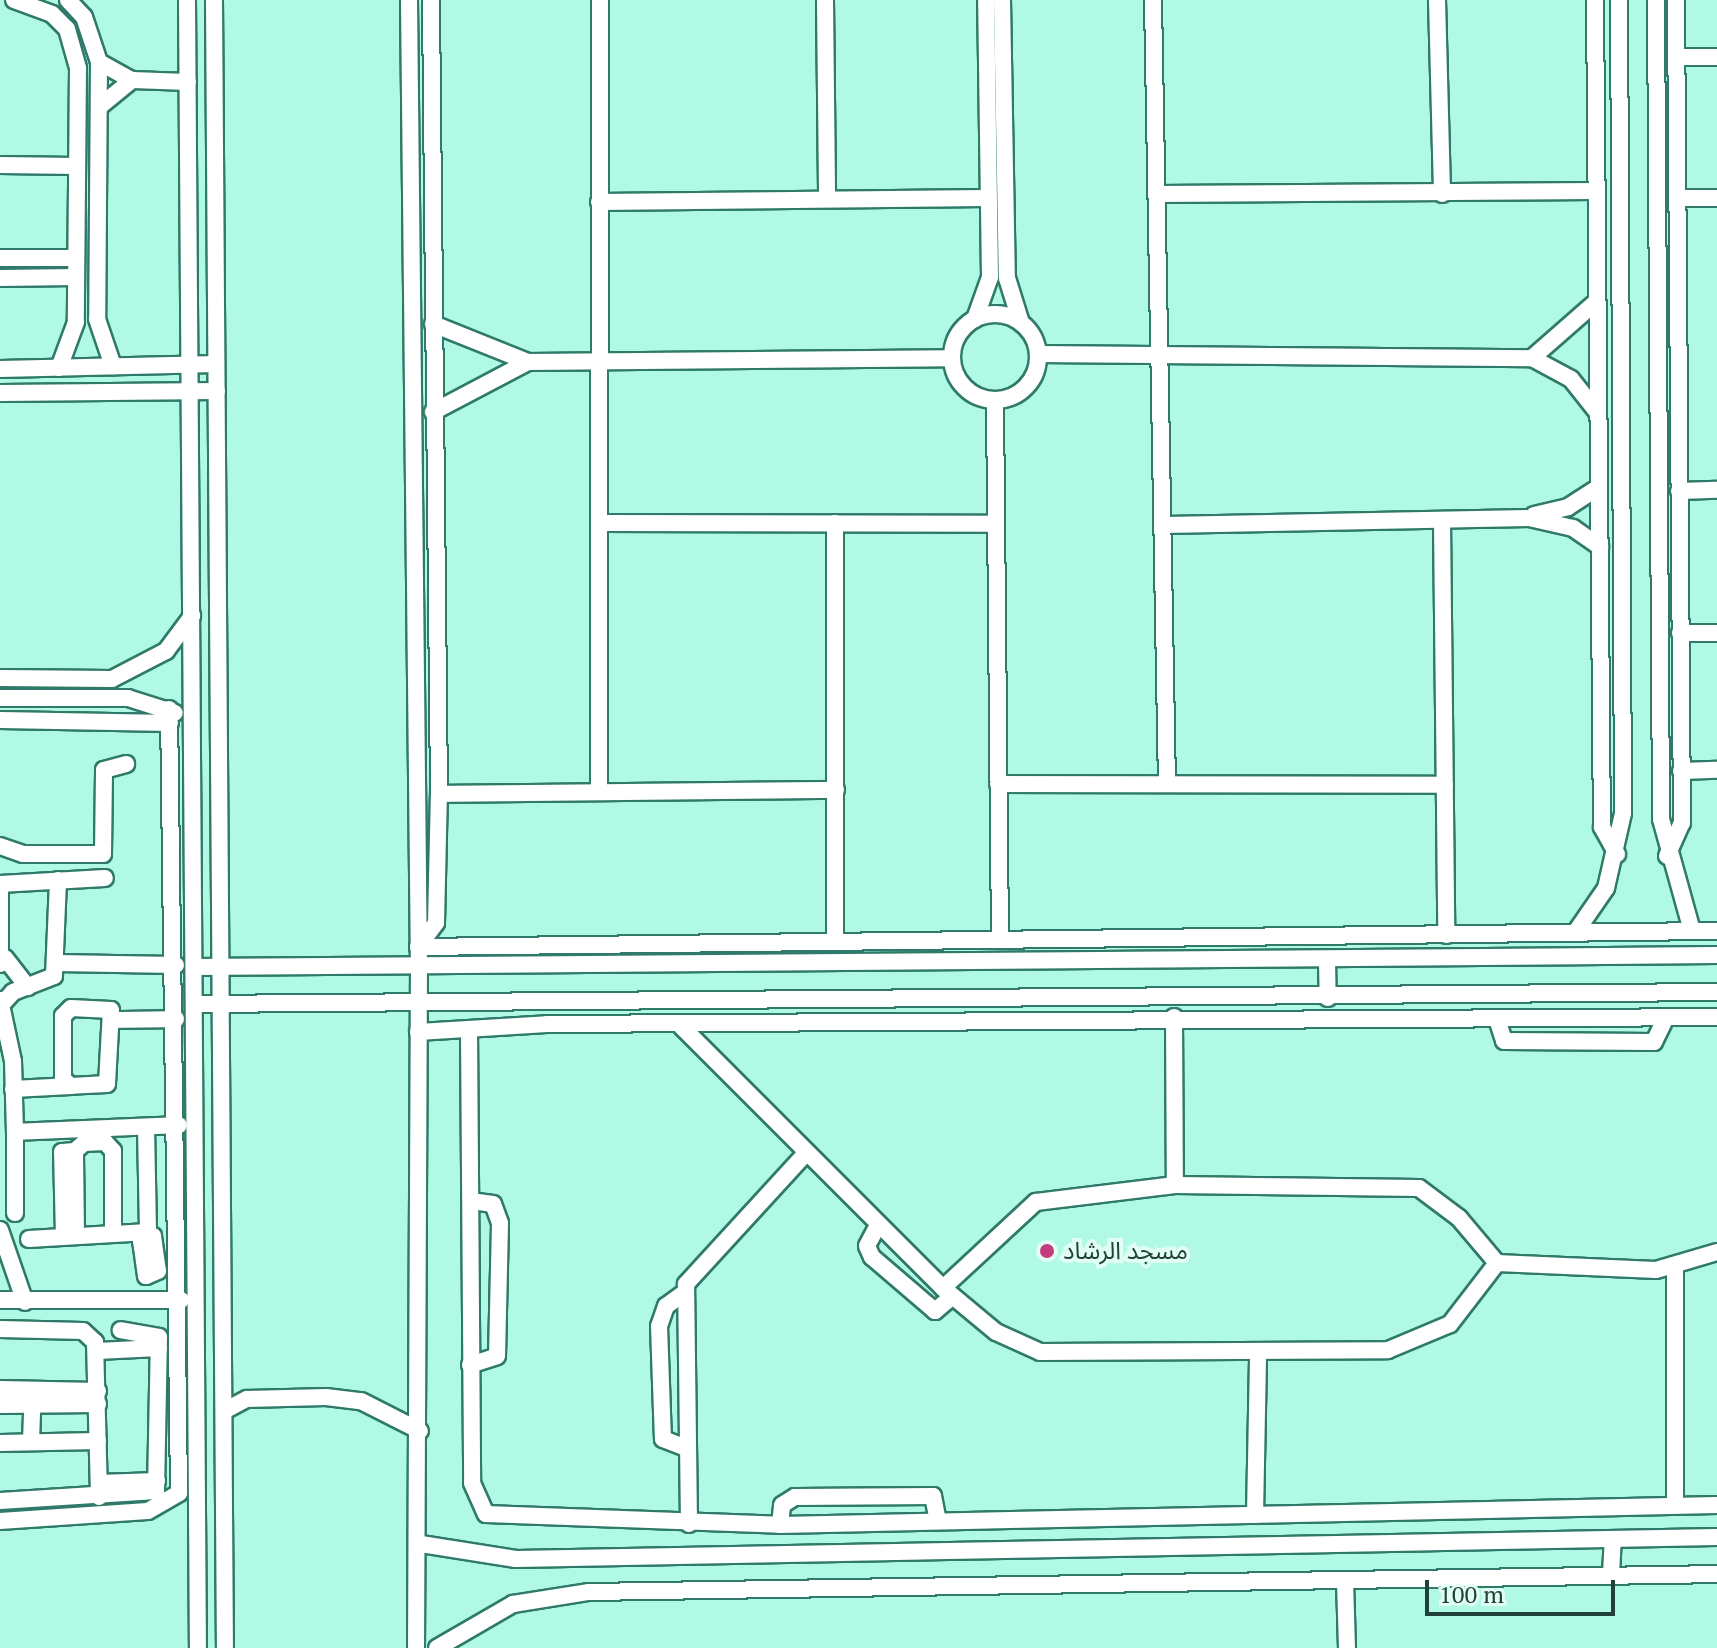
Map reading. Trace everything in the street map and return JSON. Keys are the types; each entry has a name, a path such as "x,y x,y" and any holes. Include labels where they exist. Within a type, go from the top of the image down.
{"street":[{"path":"14,0 52,14 75,48 76,322 59,368"},
{"path":"68,0 84,17 99,62 97,319 113,366"},
{"path":"187,0 198,1648"},
{"path":"214,0 225,1648"},
{"path":"409,0 419,965 421,1544 416,1648"},
{"path":"418,947 436,923 439,794 431,0"},
{"path":"599,792 600,0"},
{"path":"825,0 827,196"},
{"path":"986,0 989,288 975,319 957,335 951,358 968,392 995,401 1026,387 1038,354 1021,323 1007,278 1002,0"},
{"path":"1153,0 1162,355 1167,784"},
{"path":"1437,0 1442,194"},
{"path":"1595,0 1602,827 1617,854"},
{"path":"1575,933 1617,854 1619,0"},
{"path":"1656,0 1659,750 1667,856 1692,931"},
{"path":"1667,856 1682,823 1676,0"},
{"path":"1676,57 1717,57"},
{"path":"99,62 132,80 188,82"},
{"path":"99,107 132,80"},
{"path":"0,165 77,166"},
{"path":"1159,194 1596,191"},
{"path":"599,202 827,196 988,198"},
{"path":"1677,198 1717,198"},
{"path":"0,258 76,258"},
{"path":"0,278 76,277"},
{"path":"1532,358 1597,301"},
{"path":"975,319 998,314 1021,323"},
{"path":"433,324 528,362 951,358"},
{"path":"1038,354 1532,358 1571,379 1598,414"},
{"path":"433,412 528,362"},
{"path":"0,369 216,364"},
{"path":"0,393 217,391"},
{"path":"995,401 1000,938"},
{"path":"1165,525 1529,518 1568,507 1599,487"},
{"path":"1679,491 1717,490"},
{"path":"1529,518 1573,528 1600,547"},
{"path":"1442,521 1446,935"},
{"path":"599,523 996,524"},
{"path":"835,523 835,942"},
{"path":"0,678 112,679 166,651 193,615"},
{"path":"1680,633 1717,633"},
{"path":"112,679 112,698"},
{"path":"0,698 112,698 170,716 192,727"},
{"path":"0,720 170,716"},
{"path":"0,1521 148,1511 179,1493 179,1125 170,716"},
{"path":"0,846 19,853 103,854 104,770 126,764"},
{"path":"1681,771 1717,770"},
{"path":"998,784 1445,785"},
{"path":"439,794 836,790"},
{"path":"0,884 105,878"},
{"path":"15,1213 13,1089 1,1002 28,987 51,980 56,963 58,880"},
{"path":"0,891 2,961 28,987"},
{"path":"418,947 1717,931"},
{"path":"195,967 1717,955"},
{"path":"1327,959 1328,998"},
{"path":"56,963 176,965"},
{"path":"194,1004 1328,998 1717,992"},
{"path":"13,1089 71,1086 112,1081 113,1020 106,1008 71,1008 63,1016 63,1079 71,1086"},
{"path":"418,1032 1174,1017 1717,1017"},
{"path":"1174,1017 1175,1185"},
{"path":"113,1020 176,1019"},
{"path":"681,1026 877,1227 948,1292 996,1332 1040,1352 1258,1355 1388,1350 1421,1341 1475,1301 1497,1263"},
{"path":"469,1029 472,1483 486,1514 689,1524 780,1525 1717,1505"},
{"path":"15,1132 179,1125"},
{"path":"29,1239 148,1234 146,1127"},
{"path":"70,1236 62,1152 75,1151 84,1143 111,1145 113,1234"},
{"path":"689,1524 684,1293 698,1263 805,1154"},
{"path":"877,1227 867,1246 872,1257 935,1311 948,1292 1036,1202 1175,1185 1419,1188 1459,1218 1497,1263 1675,1268 1717,1252"},
{"path":"470,1365 497,1356 500,1254 500,1213 472,1201"},
{"path":"0,1230 25,1302"},
{"path":"1675,1268 1675,1505"},
{"path":"684,1293 666,1306 659,1326 663,1439 686,1448"},
{"path":"0,1300 181,1300"},
{"path":"0,1329 83,1331 97,1351 99,1490"},
{"path":"0,1501 157,1481 159,1348 150,1330 121,1330"},
{"path":"97,1351 159,1348"},
{"path":"1255,1515 1258,1355"},
{"path":"0,1389 98,1398"},
{"path":"224,1411 247,1399 326,1397 361,1401 420,1431"},
{"path":"0,1405 98,1398"},
{"path":"31,1442 32,1405"},
{"path":"0,1443 98,1441"},
{"path":"780,1525 782,1505 795,1497 933,1496 938,1521"},
{"path":"421,1544 530,1559 1717,1537"},
{"path":"1611,1574 1613,1539"},
{"path":"437,1648 513,1604 589,1592 1717,1574"},
{"path":"1345,1581 1347,1648"}],"place":[{"name":"مسجد الرشاد","path":"1047,1251"}]}
